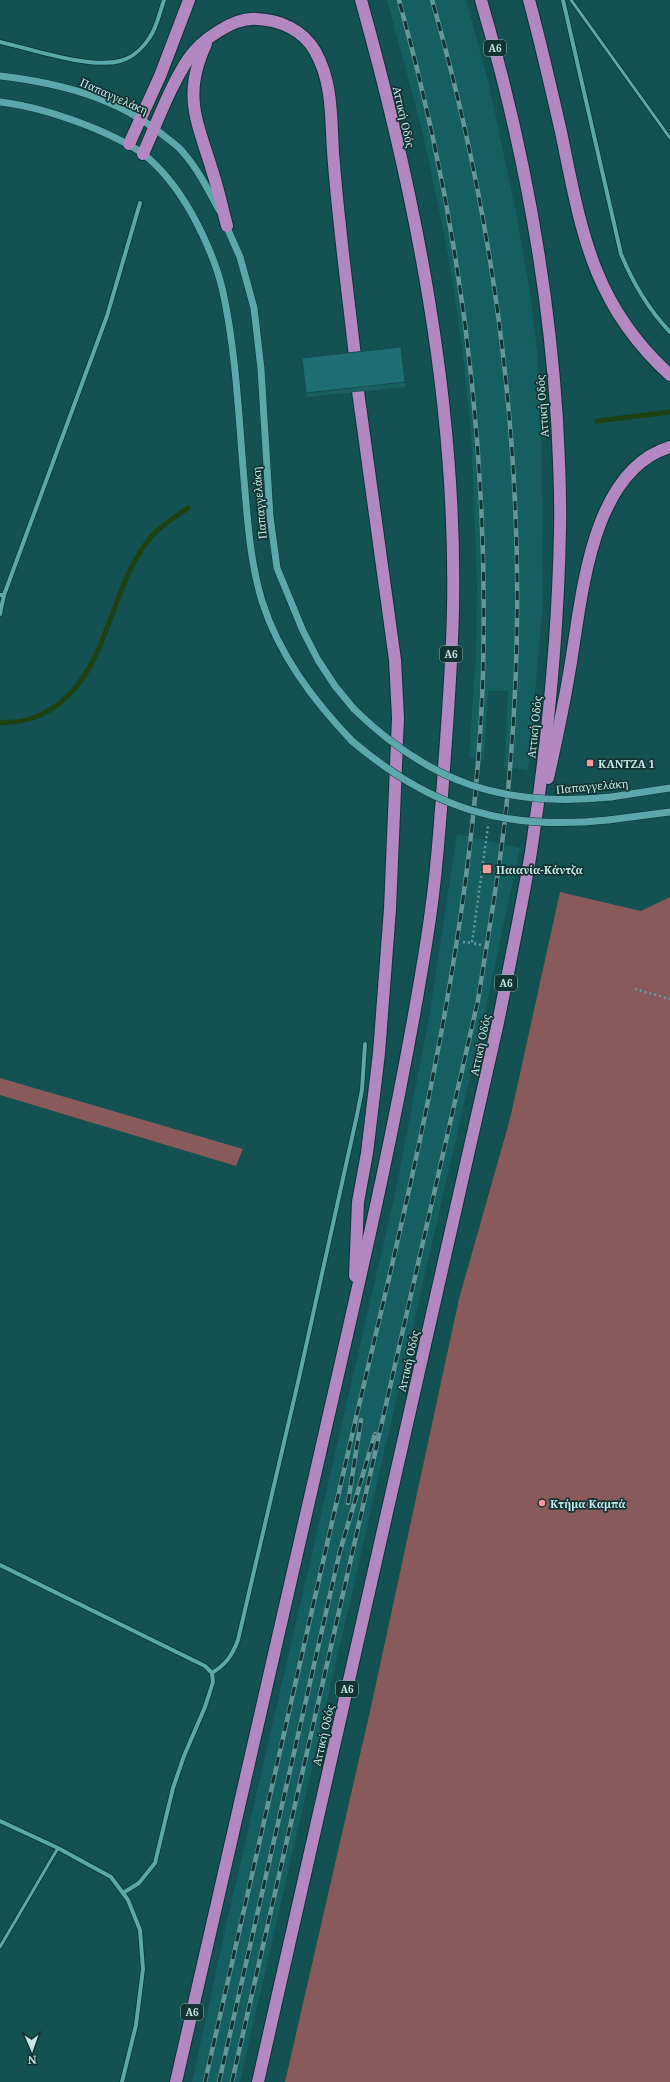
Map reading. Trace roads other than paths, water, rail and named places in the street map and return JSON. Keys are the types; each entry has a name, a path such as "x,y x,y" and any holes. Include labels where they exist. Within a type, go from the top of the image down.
{"highway":[{"path":"128,144 160,76 189,0"},
{"name":"Αττική Οδός","path":"176,2082 353,1309 410,1035 428,933 440,827 453,605 450,496 443,409 432,319 417,232 398,143 361,0"},
{"name":"Αττική Οδός","path":"258,2082 497,1026 531,852 547,733 556,628 560,528 558,441 554,375 542,268 507,96 481,0"},
{"path":"530,0 583,232 595,270 612,306 630,333 651,358 670,375"},
{"path":"143,154 183,67 190,57 220,29 237,22 254,18 272,20 289,26 304,37 315,50 322,67 331,106 333,162 355,357"},
{"path":"207,41 195,69 193,106 227,226"},
{"path":"353,1309 358,1202 368,1146 379,1053 391,901 398,718 395,660 358,392"},
{"path":"531,852 563,713 586,578 594,542 607,506 624,479 640,461 659,450 670,447"}],"street":[{"path":"0,42 79,60 101,62 120,61 137,53 151,36 164,0"},
{"path":"563,0 622,254 632,279 650,310 670,332"},
{"name":"Παπαγγελάκη","path":"0,76 42,81 65,86 87,94 140,118 155,128 181,150 209,190 227,226 240,257 254,308 261,368 270,516 276,568 309,642 335,686 354,709 377,731 401,750 423,764 467,784 520,797 548,800 579,800 611,797 670,788"},
{"name":"Παπαγγελάκη","path":"0,102 26,105 64,116 128,144 162,170 183,198 201,232 214,263 223,291 234,367 248,527 254,566 262,600 274,632 292,667 313,697 352,741 385,767 412,785 436,798 489,816 519,821 552,823 608,820 670,812"},
{"path":"0,614 2,595 107,316 140,203"},
{"path":"212,1673 225,1664 233,1653 238,1640 299,1378 357,1114 362,1090 365,1044"},
{"path":"0,1565 205,1666 212,1673 213,1682 205,1707 184,1756 173,1788 155,1863 139,1883 123,1893"},
{"path":"0,1821 58,1848 111,1877 128,1900 140,1930 143,1969 136,2025 122,2082"}],"lane":[{"path":"571,0 670,138"},
{"path":"0,1947 58,1848"}],"waterway":[{"path":"597,421 670,412"},
{"path":"0,723 30,719 56,706 76,688 91,665 123,586 135,561 150,538 168,522 188,508"}],"railway":[{"path":"205,2082 420,1141 455,956 468,862 478,768 483,674 484,589 481,503 475,418 466,334 454,249 439,166 420,82 399,0"},
{"path":"232,2082 478,1000 496,884 510,768 516,671 517,574 514,477 506,381 494,284 477,188 457,94 432,0"},
{"path":"348,1503 361,1420"},
{"path":"219,2082 340,1551 375,1434"}],"place":[{"name":"ΚΑΝΤΖΑ 1","path":"590,763"},
{"name":"Παιανία-Κάντζα","path":"487,869"},
{"name":"Kτήμα Καμπά","path":"542,1503"}]}
